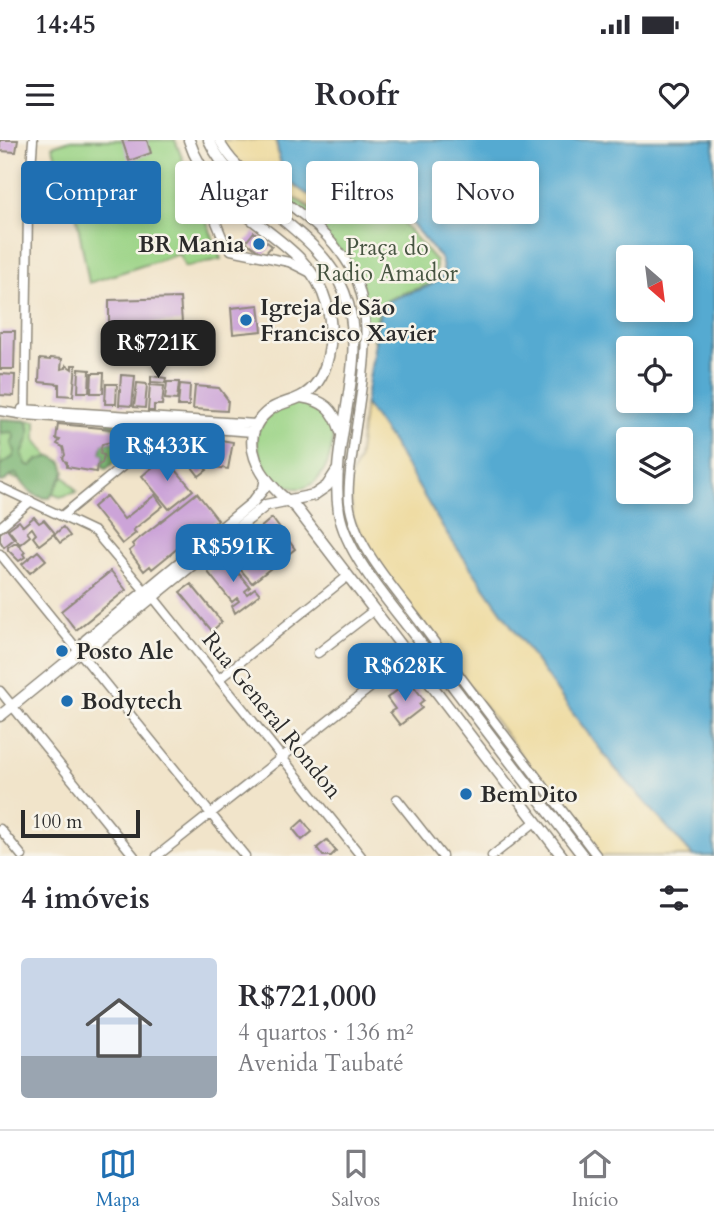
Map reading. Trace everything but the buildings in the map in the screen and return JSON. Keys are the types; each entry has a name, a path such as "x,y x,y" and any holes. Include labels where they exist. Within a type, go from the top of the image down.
{"main road":[{"path":"189,140 198,161"},
{"path":"209,140 226,168 315,247 335,271 350,310 354,351 338,468 340,513 357,557 583,856"},
{"path":"260,224 299,257 313,275 327,304 331,344 329,356 319,377 301,397"},
{"path":"342,436 333,412 326,404 301,397 285,401 269,410 255,428 253,456 266,478 277,492 297,509 562,856"},
{"path":"0,716 80,651 86,640 266,505 314,495 327,486 338,468"},
{"path":"149,594 252,503 264,488 266,478"}],"street":[{"path":"25,411 28,210 33,140"},
{"path":"219,140 228,156 249,178 287,203 327,236 341,252 356,279 363,308 365,343 349,479 349,502 360,539 597,856"},
{"path":"215,224 219,235 231,250 289,262 313,275"},
{"path":"0,411 255,428"},
{"path":"25,411 173,425 255,428"},
{"path":"63,515 173,425"},
{"name":"Rua General Rondon","path":"0,487 95,532 219,679 361,856"},
{"path":"0,527 31,501"},
{"path":"0,554 245,856"},
{"path":"219,679 348,576"},
{"path":"318,653 374,610"},
{"path":"157,856 409,657"},
{"path":"0,691 134,856"},
{"path":"397,799 442,856"},
{"path":"492,856 535,821"},
{"path":"0,829 22,856"}],"green space":[{"path":"71,140 175,140 183,161 175,161 175,224 207,224 221,259 185,267 179,254 89,283 78,224 161,224 161,161 58,161 52,146"},
{"name":"Praça do Radio Amador","path":"292,198 306,206 306,220 292,208"},
{"name":"Praça do Radio Amador","path":"310,224 404,224 436,261 436,277 440,279 384,303 380,308 374,341 364,321 364,308 341,252"},
{"path":"309,400 327,413 331,421 333,437 330,455 315,481 308,486 289,487 267,473 259,454 256,434 277,408"},
{"path":"135,417 148,422 152,429 152,433 141,441 135,433 131,435 122,424 115,429 107,423 110,419"},
{"path":"0,419 36,421 36,440 77,492 60,497 0,472"},
{"path":"0,419 27,421 29,434 22,455 27,465 31,466 38,460 52,456 62,462 65,472 50,498 34,494 16,474 0,482 0,465 13,457 15,451 11,444 14,437 12,432 0,433"},
{"path":"121,440 130,450 106,469 99,463 103,463 104,455 100,454 102,444"}],"sand":[{"path":"219,140 275,140 280,161 238,161"},
{"path":"292,183 306,194 306,204 292,198"},
{"path":"365,403 392,442 443,528 571,711 614,767 693,856 597,856 377,563 353,519 349,479 358,461"}],"water":[{"path":"276,140 714,140 714,856 693,856 614,767 571,711 443,528 392,442 365,404 381,305 431,285 444,274 441,259 412,224 418,224 418,161 306,161 306,194 292,183 292,161 281,161"}],"place":[{"name":"BR Mania","path":"259,244"},
{"name":"Igreja de São Francisco Xavier","path":"246,320"},
{"name":"Posto Ale","path":"62,651"},
{"name":"Bodytech","path":"67,701"},
{"name":"BemDito","path":"466,794"}]}
